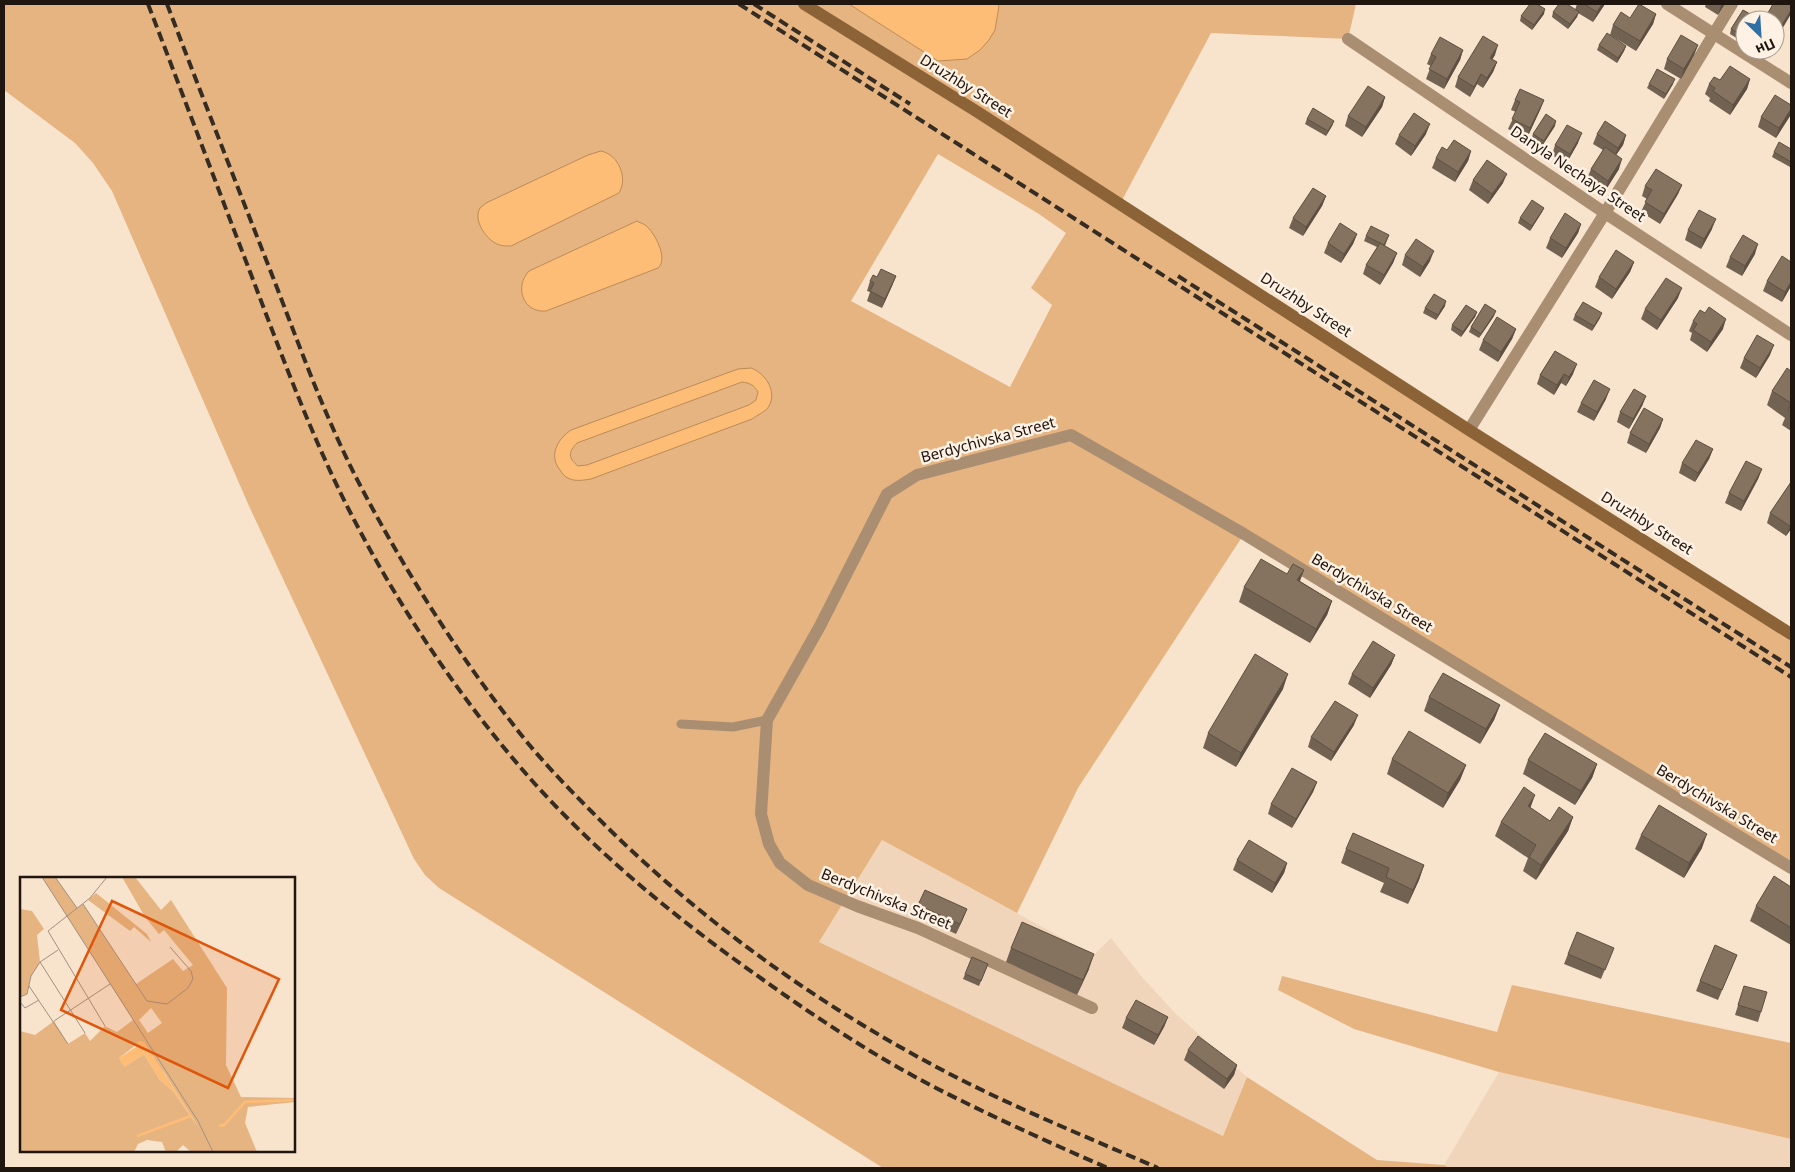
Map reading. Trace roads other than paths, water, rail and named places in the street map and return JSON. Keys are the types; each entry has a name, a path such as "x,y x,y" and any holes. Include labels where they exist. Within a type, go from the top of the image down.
{"street":[{"name":"Druzhby Street","path":"804,4 976,111 1469,430 1791,634"},
{"path":"1667,4 1791,83"},
{"path":"1469,430 1605,213 1732,4"},
{"name":"Danyla Nechaya Street","path":"1348,39 1605,213 1791,335"},
{"name":"Berdychivska Street","path":"1092,1008 918,928 857,906 808,885 780,863 769,844 761,814 767,720 820,626 887,494 917,475 1071,435 1244,534 1791,868"}],"lane":[{"path":"681,724 733,726 767,720"}],"railway":[{"path":"148,4 286,366 335,482 368,547 433,653 508,753 587,838 643,888 702,935 783,994 891,1064 957,1099 1108,1168"},
{"path":"167,4 304,359 348,462 395,548 431,608 470,667 521,735 561,780 631,851 715,922 804,988 898,1046 946,1072 1025,1110 1158,1168"},
{"path":"739,4 1791,677"},
{"path":"754,4 910,104"},
{"path":"1178,276 1791,667"}]}
